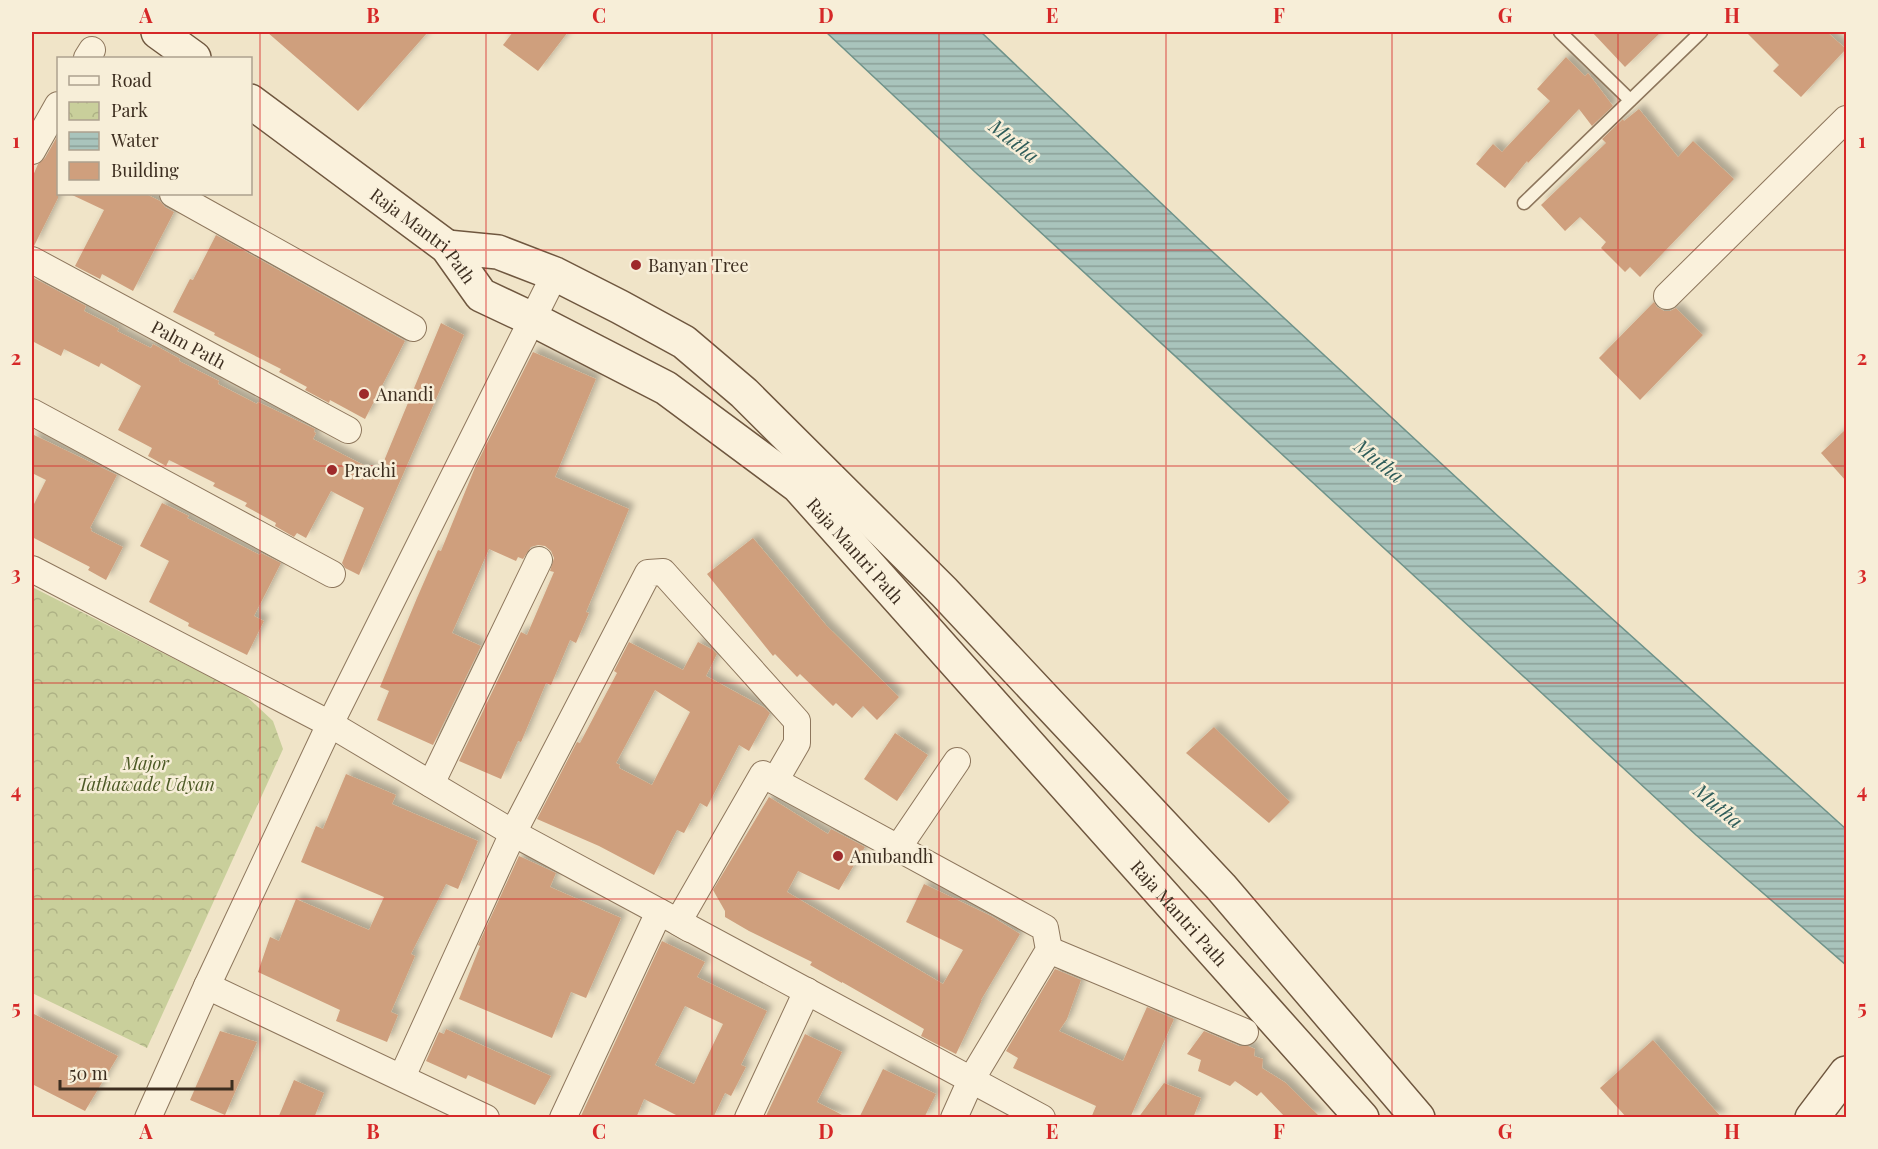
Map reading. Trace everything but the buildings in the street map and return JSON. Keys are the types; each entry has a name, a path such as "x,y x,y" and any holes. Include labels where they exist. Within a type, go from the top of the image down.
{"main road":[{"path":"158,32 193,57"},
{"name":"Raja Mantri Path","path":"252,101 447,247 481,295 666,388 798,486 1362,1118"},
{"path":"447,247 498,252 555,274 684,342 744,393 944,592 1213,879 1404,1113"},
{"path":"1812,1118 1846,1073"}],"street":[{"path":"32,152 55,119"},
{"path":"1667,296 1846,119"},
{"path":"175,195 413,328"},
{"name":"Palm Path","path":"32,260 348,430"},
{"path":"148,1118 330,724 555,274"},
{"path":"32,412 332,574"},
{"path":"431,784 539,560"},
{"path":"32,569 330,724 513,833 1042,1118"},
{"path":"402,1077 513,833 648,573 663,572 797,721 797,743 775,781"},
{"path":"898,848 957,761"},
{"path":"690,929 678,922 763,774 1045,928 1049,950 971,1080 954,1118"},
{"path":"562,1118 659,912"},
{"path":"1049,950 1245,1032"},
{"path":"207,986 486,1118"},
{"path":"748,1118 807,991"}],"lane":[{"path":"1560,32 1630,100"},
{"path":"1524,203 1701,32"}],"green space":[{"name":"Major Tathawade Udyan","path":"32,587 244,694 273,721 283,749 147,1048 32,993"}],"water":[{"name":"Mutha","path":"826,32 981,32 1202,242 1499,517 1846,829 1846,965 1696,835 975,172"}],"place":[{"name":"Banyan Tree","path":"636,265"},
{"name":"Anandi","path":"364,394"},
{"name":"Prachi","path":"332,470"},
{"name":"Anubandh","path":"838,856"}]}
